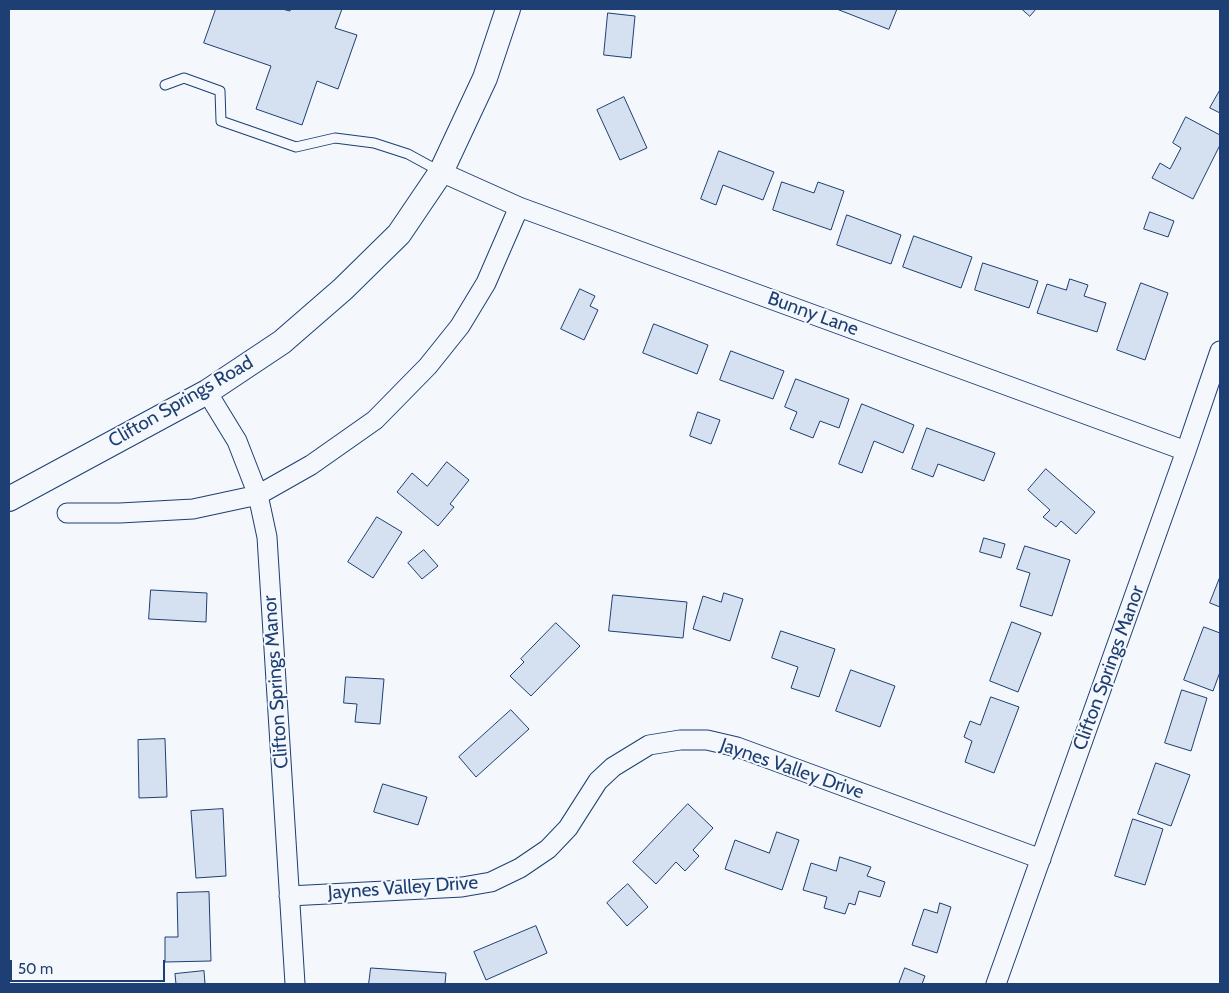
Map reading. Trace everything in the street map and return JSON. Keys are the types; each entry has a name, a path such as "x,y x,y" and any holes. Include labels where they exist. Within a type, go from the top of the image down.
{"street":[{"name":"Clifton Springs Road","path":"9,499 207,392 282,342 343,289 399,234 441,172 485,78 508,9"},
{"name":"Bunny Lane","path":"441,172 519,207 1186,451"},
{"path":"67,513 120,513 193,509 258,495 311,465 375,420 428,366 460,326 486,282 519,207"},
{"name":"Clifton Springs Manor","path":"996,984 1220,351"},
{"name":"Clifton Springs Manor","path":"207,392 237,441 258,495 266,537 295,984"},
{"name":"Jaynes Valley Drive","path":"289,896 462,887 491,882 520,868 548,848 568,828 598,781 613,767 648,745 680,740 707,740 737,747 1040,859"}],"lane":[{"path":"165,85 184,78 220,91 221,121 296,147 335,138 374,143 408,154 441,172"}],"building":[{"path":"216,9 282,9 290,11 291,9 342,9 335,28 357,35 338,89 317,81 302,125 256,109 271,66 204,43"},
{"path":"837,9 897,9 889,29"},
{"path":"1022,9 1036,9 1030,16"},
{"path":"608,13 635,16 631,58 604,55"},
{"path":"1220,90 1220,113 1210,108"},
{"path":"624,97 647,148 620,160 597,110"},
{"path":"1186,117 1220,135 1220,145 1193,199 1152,178 1160,163 1170,169 1181,148 1173,143"},
{"path":"719,151 774,172 763,200 723,185 716,205 701,199"},
{"path":"782,182 814,193 818,182 844,191 831,230 773,210"},
{"path":"1150,212 1174,221 1168,237 1144,229"},
{"path":"847,215 901,235 891,264 837,245"},
{"path":"914,236 972,257 961,288 903,267"},
{"path":"983,263 1038,281 1029,308 975,290"},
{"path":"1070,279 1088,285 1084,296 1106,303 1097,332 1037,313 1047,284 1066,290"},
{"path":"1141,283 1168,293 1145,360 1117,350"},
{"path":"580,289 595,296 590,306 598,310 584,340 561,329"},
{"path":"654,324 708,345 697,374 643,353"},
{"path":"731,351 784,371 773,399 720,380"},
{"path":"796,379 849,399 839,428 820,421 813,438 790,429 797,412 785,407"},
{"path":"862,404 914,425 903,453 874,441 862,473 839,464"},
{"path":"698,412 720,420 711,444 690,436"},
{"path":"927,428 995,453 984,481 938,464 933,477 912,469"},
{"path":"447,462 469,480 450,504 454,507 438,526 397,492 412,473 427,486"},
{"path":"1046,469 1095,512 1076,534 1061,521 1056,527 1043,517 1050,510 1028,490"},
{"path":"377,517 402,532 373,578 348,562"},
{"path":"984,538 1005,544 1001,558 980,552"},
{"path":"1025,546 1070,560 1052,616 1020,606 1030,573 1017,569"},
{"path":"424,550 438,566 422,579 408,563"},
{"path":"1220,577 1220,607 1210,603"},
{"path":"151,590 207,593 206,622 149,619"},
{"path":"724,593 743,599 730,641 693,629 703,596 721,602"},
{"path":"613,595 687,602 683,638 609,631"},
{"path":"1012,622 1041,633 1018,692 990,681"},
{"path":"556,623 580,646 531,696 510,676 524,662 521,659"},
{"path":"1204,627 1220,633 1220,672 1213,691 1184,680"},
{"path":"781,631 835,649 819,697 791,688 798,667 772,658"},
{"path":"851,670 895,686 880,727 836,711"},
{"path":"346,677 384,679 380,724 355,722 357,704 344,703"},
{"path":"1182,690 1207,698 1191,751 1165,743"},
{"path":"991,697 1019,707 994,773 965,762 972,741 964,737 970,721 980,725"},
{"path":"511,710 529,729 476,777 459,757"},
{"path":"165,739 167,797 139,798 138,740"},
{"path":"1156,763 1190,775 1171,826 1138,814"},
{"path":"383,784 427,797 418,825 374,812"},
{"path":"688,804 713,828 693,850 699,856 685,871 676,862 656,884 633,862"},
{"path":"223,809 226,876 196,878 191,811"},
{"path":"1133,819 1163,829 1145,885 1115,876"},
{"path":"777,832 799,840 782,890 725,869 735,840 769,853"},
{"path":"840,857 871,867 867,876 885,882 880,897 859,891 855,905 849,903 845,914 824,908 827,897 803,890 811,863 836,871"},
{"path":"628,884 648,907 627,926 607,903"},
{"path":"209,892 211,961 165,962 165,937 178,937 177,893"},
{"path":"940,903 951,907 937,953 912,945 924,909 937,913"},
{"path":"536,926 547,953 486,980 474,952"},
{"path":"371,968 446,973 445,984 369,984"},
{"path":"905,968 925,976 922,984 899,984"},
{"path":"204,971 205,984 176,984 175,974"}]}
